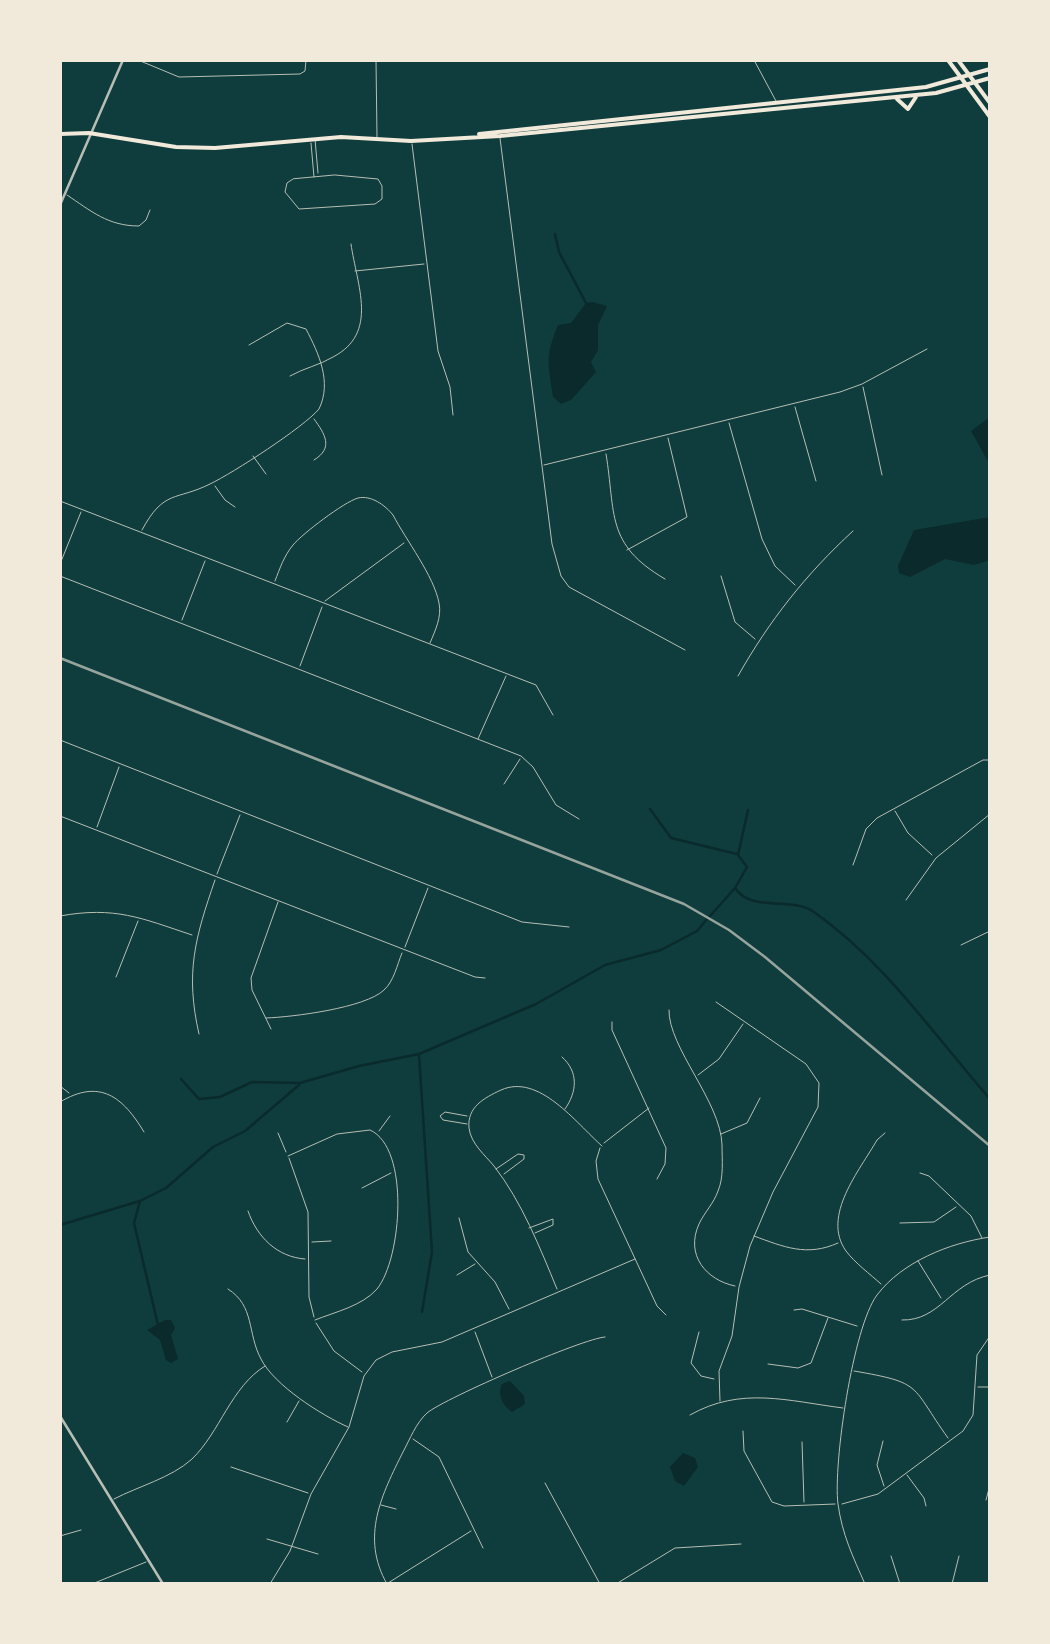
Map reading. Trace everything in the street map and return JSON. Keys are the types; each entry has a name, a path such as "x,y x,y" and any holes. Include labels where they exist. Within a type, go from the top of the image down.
{"main road":[{"path":"948,60 990,117"},
{"path":"958,60 988,100"},
{"path":"948,82 953,66"},
{"path":"60,134 89,133 176,147 215,148 313,140 411,141 776,105 948,82 990,69"},
{"path":"776,105 920,94 990,79"},
{"path":"988,100 986,86 990,79"},
{"path":"894,97 908,109 920,94"}],"street":[{"path":"60,205 123,60"},
{"path":"138,60 179,76 225,78 304,73 306,60"},
{"path":"376,60 377,140"},
{"path":"754,60 776,105"},
{"path":"500,133 552,544 565,584 685,650"},
{"path":"313,140 316,176"},
{"path":"411,141 438,351 450,387 453,415"},
{"path":"316,176 375,178 383,196 376,204 296,208 285,192 287,183 316,176"},
{"path":"65,193 98,218 118,224 139,226 150,210"},
{"path":"290,376 353,344 362,328 351,244"},
{"path":"354,271 427,264"},
{"path":"141,532 162,503 214,483 312,417 324,398 322,361 306,330 294,323 280,325 250,345"},
{"path":"543,466 862,384 927,349"},
{"path":"862,384 882,475"},
{"path":"794,404 816,481"},
{"path":"312,417 324,432 326,443 324,452 314,460"},
{"path":"728,420 762,540 775,566 797,587"},
{"path":"628,550 688,517 667,435"},
{"path":"605,450 616,529 628,550 665,579"},
{"path":"253,456 266,474"},
{"path":"214,483 221,496 235,507"},
{"path":"274,584 296,540 358,498 369,499 384,506 440,605 439,621 430,644"},
{"path":"60,501 536,685 553,715"},
{"path":"60,564 82,509"},
{"path":"738,676 797,587 853,531"},
{"path":"298,669 328,596 407,541"},
{"path":"181,623 206,558"},
{"path":"60,576 522,756 556,805 579,819"},
{"path":"722,576 735,622 758,641"},
{"path":"478,739 508,673"},
{"path":"60,740 522,922 569,927"},
{"path":"504,784 522,756"},
{"path":"854,866 866,829 894,808 990,760"},
{"path":"96,830 120,764"},
{"path":"894,808 908,833 936,858"},
{"path":"199,1034 191,984 196,936 242,812"},
{"path":"906,900 936,858 990,814"},
{"path":"60,816 485,978"},
{"path":"266,1018 372,999 390,984 429,885"},
{"path":"271,1029 250,978 278,901"},
{"path":"60,916 94,910 139,918 196,936"},
{"path":"116,978 139,918"},
{"path":"961,945 990,931"},
{"path":"716,1002 806,1064 816,1078 820,1094 816,1112 754,1236 739,1287 732,1336 717,1379 720,1401"},
{"path":"669,1010 669,1018 721,1134 720,1188 697,1228 695,1250 709,1276 739,1287"},
{"path":"612,1022 612,1030 667,1153 657,1179"},
{"path":"696,1076 719,1059 744,1022"},
{"path":"562,1057 572,1069 575,1085 563,1112"},
{"path":"558,1292 501,1176 474,1142 470,1116 477,1104 488,1097 522,1085 540,1092 602,1146"},
{"path":"60,1086 71,1096"},
{"path":"60,1102 89,1092 115,1097 129,1108 144,1132"},
{"path":"721,1134 746,1122 760,1098"},
{"path":"648,1108 602,1146 596,1174 657,1306 666,1316"},
{"path":"469,1124 442,1120 440,1116 445,1112 470,1116"},
{"path":"378,1133 390,1116"},
{"path":"288,1156 346,1132 366,1129 378,1133 394,1172 398,1218 384,1278 362,1301 315,1320"},
{"path":"278,1132 306,1203 309,1297 315,1320 334,1351 365,1374"},
{"path":"884,1287 841,1242 839,1210 877,1140 885,1133"},
{"path":"496,1169 518,1154 524,1155 501,1176"},
{"path":"362,1188 394,1172"},
{"path":"920,1172 974,1219 982,1238"},
{"path":"900,1224 934,1222 959,1205"},
{"path":"248,1210 254,1224 278,1252 308,1259"},
{"path":"459,1218 466,1247 500,1291 510,1312"},
{"path":"529,1228 549,1218 554,1221 532,1235"},
{"path":"754,1236 806,1252 841,1242"},
{"path":"865,1584 844,1538 838,1504 846,1409 860,1327 870,1304 884,1287 918,1261 990,1237"},
{"path":"308,1242 331,1241"},
{"path":"270,1584 292,1547 311,1494 349,1428 365,1374 376,1360 387,1353 432,1345 635,1258"},
{"path":"918,1261 943,1300"},
{"path":"457,1275 478,1262"},
{"path":"902,1320 924,1318 963,1284 990,1275"},
{"path":"228,1289 248,1311 265,1366 301,1398 349,1428"},
{"path":"794,1310 860,1327"},
{"path":"768,1364 798,1368 811,1363 828,1318"},
{"path":"474,1328 494,1380"},
{"path":"698,1332 691,1358 693,1368 701,1376 717,1379"},
{"path":"743,1431 744,1451 769,1500 778,1506 867,1499 906,1474 971,1420 977,1355 990,1336"},
{"path":"474,1529 386,1584 378,1556 378,1504 419,1422 435,1408 494,1380 582,1342 604,1337"},
{"path":"112,1500 193,1458 243,1386 265,1366"},
{"path":"852,1371 896,1378 913,1387 950,1440"},
{"path":"975,1387 990,1388"},
{"path":"690,1415 720,1401 754,1397 846,1409"},
{"path":"287,1422 301,1398"},
{"path":"60,1416 163,1584"},
{"path":"410,1438 439,1457 483,1548"},
{"path":"883,1441 876,1465 886,1489"},
{"path":"802,1442 804,1505"},
{"path":"231,1467 311,1494"},
{"path":"906,1474 926,1506"},
{"path":"545,1483 600,1584"},
{"path":"986,1500 990,1485"},
{"path":"378,1504 396,1509"},
{"path":"60,1536 81,1530"},
{"path":"267,1538 318,1554"},
{"path":"616,1584 675,1548 741,1544"},
{"path":"891,1556 900,1584"},
{"path":"952,1584 959,1556"},
{"path":"92,1584 148,1560"}],"water":[{"path":"586,303 607,306 598,325 598,350 591,362 596,372 571,400 561,404 553,397 549,367 554,336 558,325 571,323"},
{"path":"990,417 990,465 971,431"},
{"path":"990,517 990,560 974,565 945,559 910,577 899,573 898,566 914,530"},
{"path":"171,1320 175,1328 171,1335 178,1359 171,1363 166,1360 160,1340 147,1330"},
{"path":"510,1381 524,1396 525,1404 512,1412 500,1392 502,1384"},
{"path":"683,1453 695,1458 698,1467 684,1486 675,1481 670,1467"}],"waterway":[{"path":"555,234 559,252 586,303"},
{"path":"650,809 671,838 737,854"},
{"path":"710,916 735,888 747,867 738,855 748,810"},
{"path":"735,888 751,900 805,907 840,932 908,1000 990,1099"},
{"path":"181,1079 199,1099 220,1097 252,1082 300,1083 419,1054 536,1004 605,965 661,950 697,931 707,919"},
{"path":"419,1055 432,1252 422,1312"},
{"path":"60,1225 140,1201 166,1188 213,1147 245,1131 299,1085"},
{"path":"140,1201 134,1223 158,1325"}],"railway":[{"path":"60,658 684,904 765,957 990,1146"}]}
